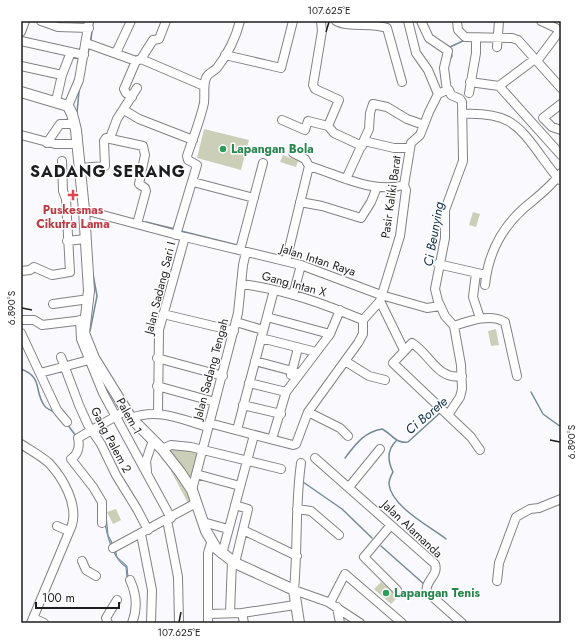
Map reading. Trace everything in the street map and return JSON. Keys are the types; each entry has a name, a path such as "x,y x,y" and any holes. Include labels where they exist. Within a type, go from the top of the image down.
{"main road":[{"path":"21,92 56,101 68,106 75,124 84,210 89,299 82,320 84,333 94,358 128,414 162,449 192,490 211,543 222,554 234,562 294,590 295,605 299,623"}],"street":[{"path":"21,32 25,21"},
{"path":"41,21 58,27 89,24 79,80 68,106"},
{"path":"116,53 132,21"},
{"path":"132,97 126,93 124,89 139,60 153,40 159,39 166,21"},
{"path":"225,55 281,68 293,24 299,21"},
{"path":"321,21 322,31 313,85 315,88 339,100 328,126"},
{"path":"336,21 346,24 359,23 387,28 402,82"},
{"path":"282,120 305,130 308,121 328,126 334,133 363,143 394,148 410,148 414,140 420,135 438,94 428,70 416,53 408,21"},
{"path":"421,21 429,38 448,51 444,68 448,91 452,96 460,99 462,102 463,161 445,210 445,238 438,264 435,289 435,295 445,316 454,326 460,355 460,397 455,406 445,413"},
{"path":"457,21 456,26 464,37 476,40 512,38 518,40 534,60 561,88"},
{"path":"497,40 499,21"},
{"path":"499,86 534,60 559,29 541,21"},
{"path":"176,234 197,165 188,159 187,156 204,100 204,86 209,73 216,69 225,55 239,25"},
{"path":"438,94 448,91 471,93 470,82 476,40"},
{"path":"21,41 84,55"},
{"path":"86,43 139,60 204,86"},
{"path":"56,101 62,75 71,52"},
{"path":"21,66 62,75"},
{"path":"470,82 499,86 561,154"},
{"path":"110,138 116,119 121,111 124,110 137,88"},
{"path":"346,179 369,129 370,113 373,104 387,107 407,119 424,125"},
{"path":"561,104 542,118 552,127 561,130"},
{"path":"124,110 139,119 193,140"},
{"path":"462,114 487,114 509,120 530,141 560,177 544,194 510,222 494,247 486,275 485,285"},
{"path":"47,143 57,126 60,124 75,124"},
{"path":"21,135 47,143 78,144"},
{"path":"80,168 105,166 104,141 106,138 143,146 145,150 139,184 145,188 146,191 137,224"},
{"name":"Pasir Kaliki Barat","path":"380,298 400,236 406,190 404,185 410,148"},
{"path":"293,153 305,159 309,166 346,179 377,187 404,185"},
{"path":"21,271 30,270 34,267 52,275 70,272 62,161"},
{"name":"Jalan Sadang Tengah","path":"192,490 236,322 241,284 243,251 263,163"},
{"path":"286,261 309,166"},
{"path":"193,182 254,198"},
{"path":"300,202 322,206 361,218 371,202 377,187"},
{"name":"Jalan Intan Raya","path":"84,210 185,237 301,265 380,298 427,308 440,306"},
{"name":"Jalan Sadang Sari I","path":"158,413 157,358 159,330 185,237"},
{"path":"67,241 85,239"},
{"path":"438,264 486,275"},
{"path":"293,295 301,265"},
{"path":"476,273 473,297 480,318"},
{"name":"Gang Intan X","path":"241,284 293,295 340,310 363,320"},
{"path":"237,430 274,290"},
{"path":"102,523 102,502 73,458 79,447 78,438 91,429 114,416 158,413 237,430 295,445 308,412 363,334 363,320 380,298 404,350"},
{"path":"52,304 89,299"},
{"path":"296,372 316,352 330,334 340,310"},
{"path":"163,314 234,331"},
{"path":"267,317 330,334"},
{"path":"454,326 480,318 497,319 505,322 517,376"},
{"path":"21,320 34,320 42,325 82,320"},
{"name":"Palem 1","path":"82,320 81,339 89,360 114,416 147,472 169,519 178,576 179,623"},
{"path":"236,322 298,348 316,352"},
{"path":"21,333 57,410 69,425"},
{"path":"460,376 443,374 413,343 404,350 394,365 471,437 480,450"},
{"path":"272,440 287,392 296,372 298,348"},
{"name":"Gang Palem 2","path":"62,357 64,367 79,405 145,532 152,590 152,623"},
{"path":"157,358 223,376"},
{"path":"40,373 89,360"},
{"path":"255,361 296,372"},
{"path":"345,361 369,376 385,380"},
{"path":"249,383 287,392"},
{"path":"157,386 215,402"},
{"path":"243,405 281,414"},
{"path":"308,412 340,428 348,436"},
{"path":"222,554 254,435"},
{"path":"147,472 146,461 153,440"},
{"path":"21,444 50,464 66,490 75,513 32,620 44,623"},
{"path":"162,449 171,445 181,445 203,449 281,469"},
{"path":"350,487 380,449"},
{"name":"Jalan Alamanda","path":"315,458 350,487 435,564 435,574 428,584 427,592 462,623"},
{"path":"301,463 297,492 297,556 294,590 330,603 358,622"},
{"path":"196,474 240,486"},
{"path":"497,581 499,563 516,517 524,512 561,499"},
{"path":"115,547 196,503"},
{"path":"230,613 234,562 244,530 248,509 235,505"},
{"path":"297,510 311,511 339,535"},
{"path":"203,522 228,529"},
{"path":"391,525 364,557 397,590"},
{"path":"57,526 69,531"},
{"path":"244,530 297,556"},
{"path":"208,623 208,552 211,543"},
{"path":"82,561 86,570 96,576"},
{"path":"330,603 345,574 402,623"},
{"path":"130,580 136,595 136,604 132,623"},
{"path":"108,623 106,618 117,600"},
{"path":"208,614 242,613 295,605"},
{"path":"337,608 340,623"},
{"path":"242,613 244,623"}],"green space":[{"name":"Lapangan Bola","path":"204,129 249,140 241,170 197,158"},
{"path":"283,155 298,161 296,167 280,162"},
{"path":"473,212 480,214 476,227 469,225"},
{"path":"496,329 499,345 491,346 488,331"},
{"path":"171,447 201,451 191,486 164,450"},
{"path":"175,469 194,502 189,505 171,471"},
{"path":"116,509 121,520 113,524 107,512"},
{"name":"Lapangan Tenis","path":"381,582 398,597 391,604 374,589"}],"water":[{"path":"75,447 78,448 74,460 98,490 105,503 108,535 115,548 117,557 127,566 128,577 132,579 137,594 131,580 127,578 126,567 117,558 110,544 108,536 105,521 104,504 101,496 72,459"},
{"path":"137,595 137,611 134,623"}],"waterway":[{"path":"91,40 93,22"},
{"path":"450,47 465,40"},
{"name":"Ci Beunying","path":"446,45 450,47 452,56 450,59"},
{"path":"85,66 89,49"},
{"path":"77,113 79,91"},
{"path":"146,222 175,229"},
{"path":"181,231 237,245"},
{"path":"90,331 97,296 93,274"},
{"path":"21,369 28,372 32,376 35,380 39,395 44,405 54,412"},
{"path":"531,392 543,414 561,427"},
{"name":"Ci Borete","path":"345,458 361,439 370,433 382,429 400,442 408,442 441,412"},
{"path":"67,424 76,436"},
{"path":"396,441 393,444 389,455 393,472 389,482 391,492 403,508 446,539"},
{"path":"303,482 342,509 372,538"},
{"path":"381,546 425,585"}],"place":[{"name":"Lapangan Bola","path":"223,149"},
{"name":"Puskesmas Cikutra Lama","path":"73,195"},
{"name":"Lapangan Tenis","path":"386,593"}],"district":[{"name":"SADANG SERANG","path":"108,171"}]}
